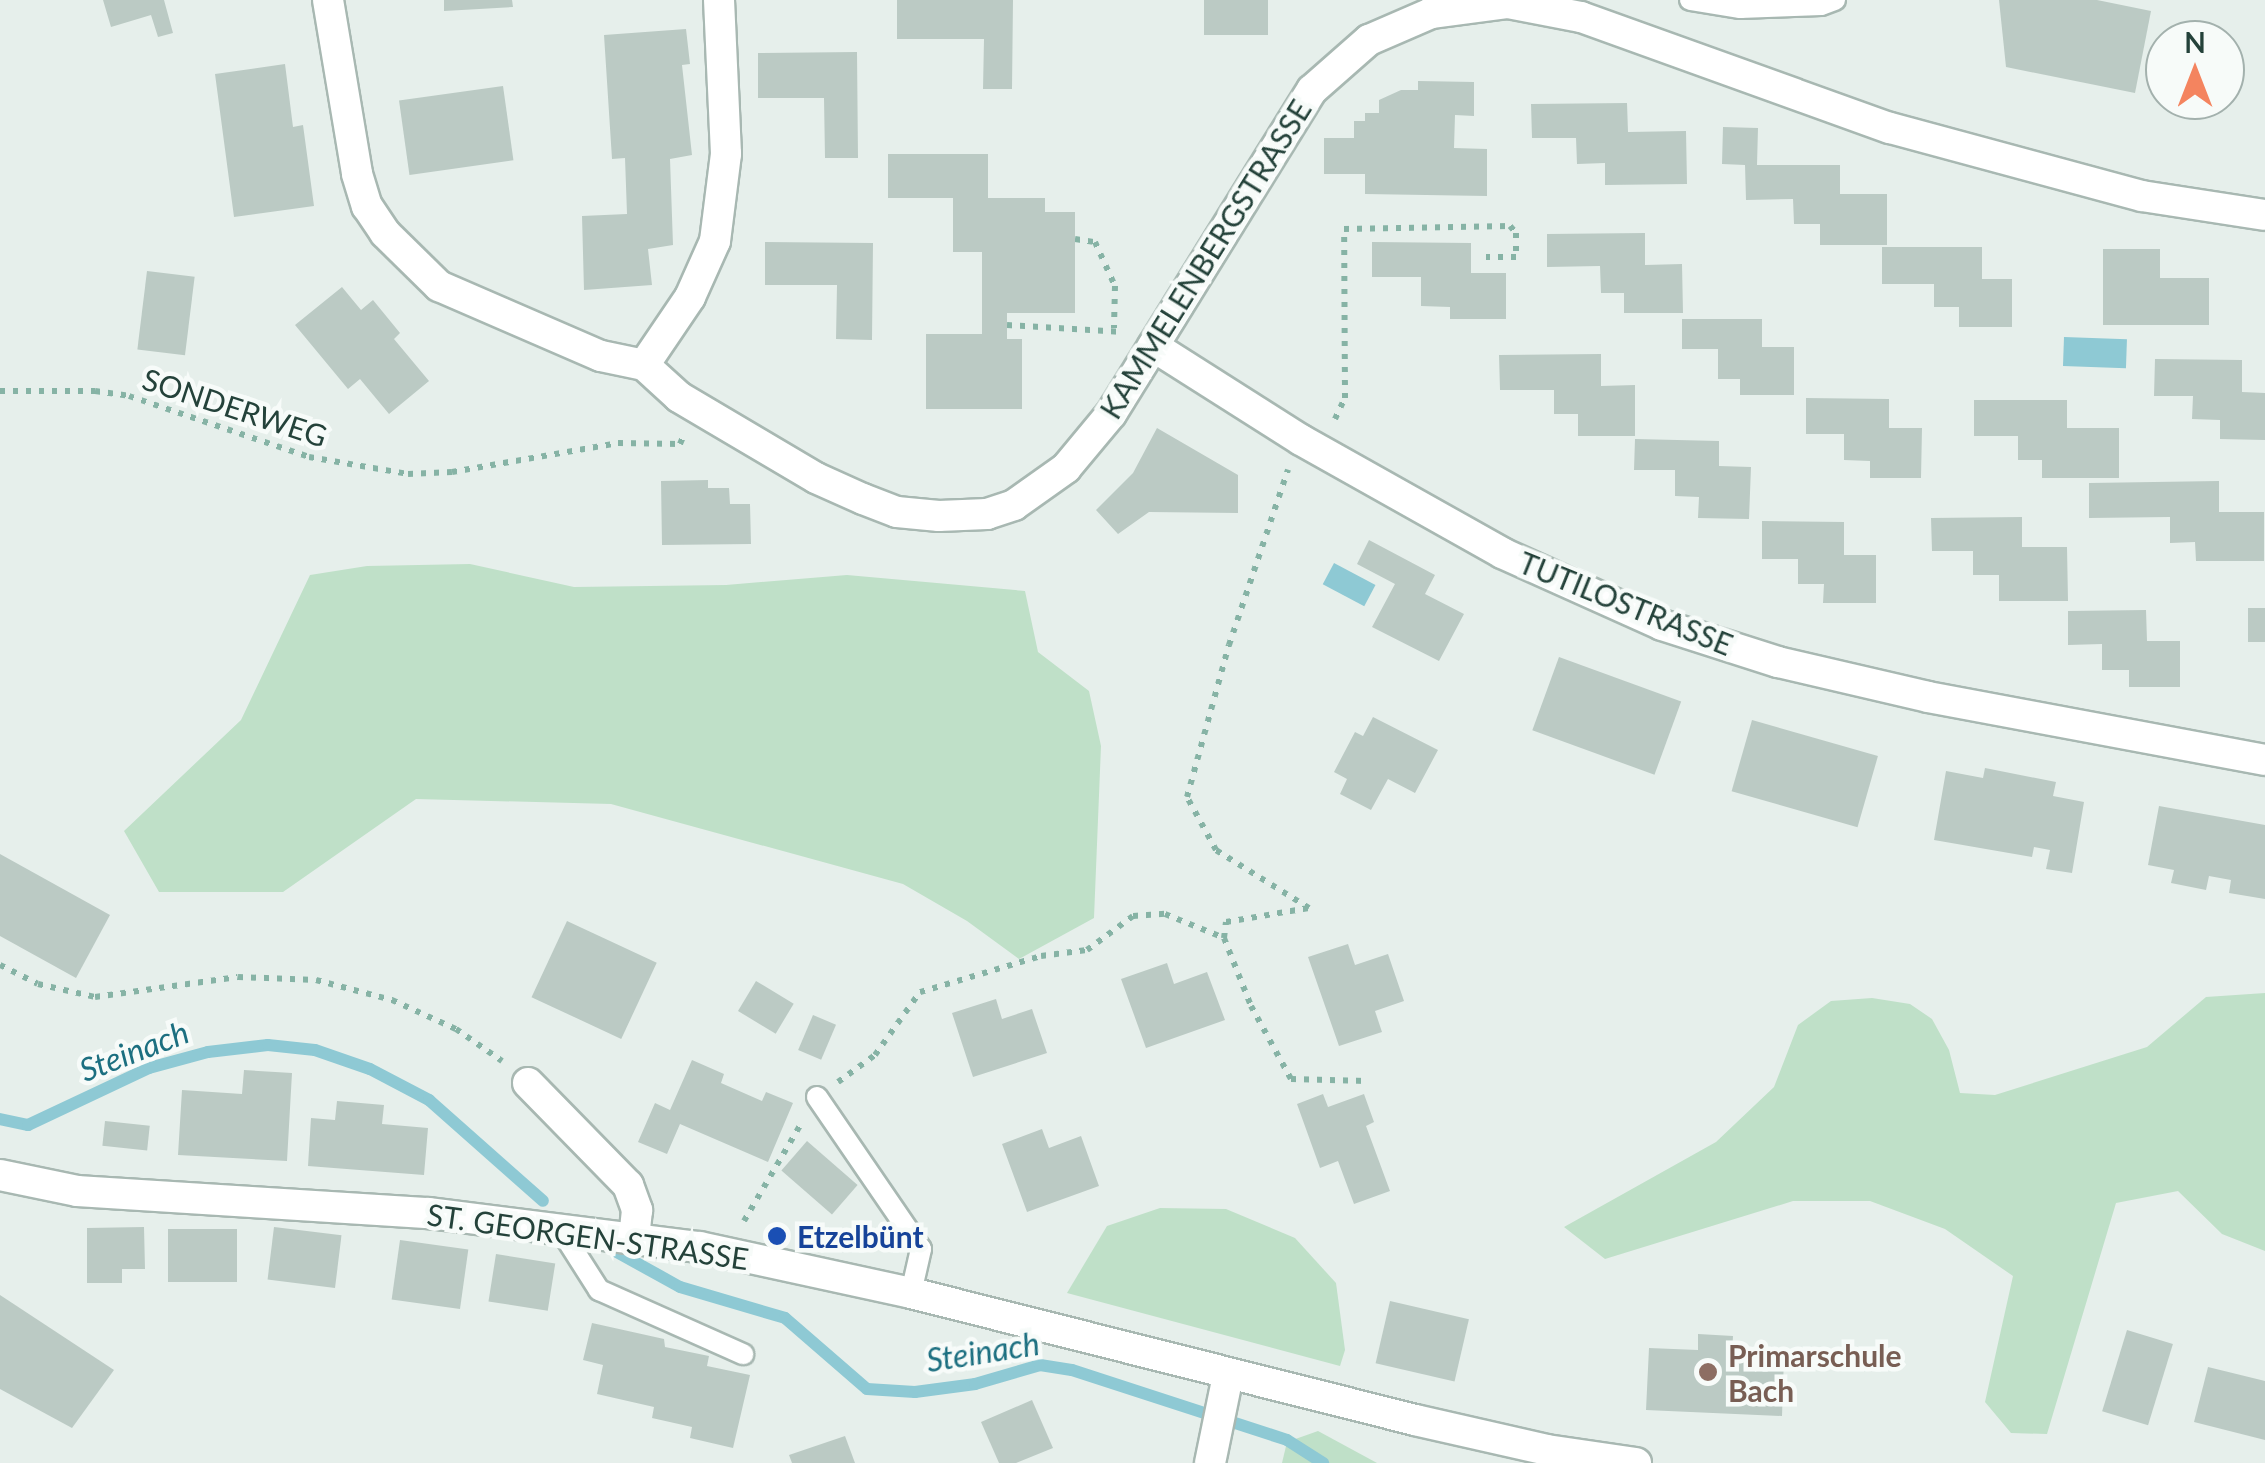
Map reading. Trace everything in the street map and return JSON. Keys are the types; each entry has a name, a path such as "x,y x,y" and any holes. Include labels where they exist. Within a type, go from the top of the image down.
{"street":[{"path":"328,0 357,174 367,206 385,232 439,286 600,356 644,365 690,297 715,241 726,154 719,0"},
{"name":"KAMMELENBERGSTRASSE","path":"644,365 678,397 816,478 897,512 988,514 1014,505 1066,468 1111,414 1141,340 1312,90 1369,40 1431,13 1508,3 1588,9 1890,128 2142,196 2265,215"},
{"name":"TUTILOSTRASSE","path":"1141,340 1301,440 1502,552 1662,625 1778,662 1928,697 2265,760"},
{"path":"528,1083 628,1185 637,1210 631,1240"},
{"name":"ST. GEORGEN-STRASSE","path":"0,1174 77,1191 429,1213 730,1253 911,1294 1225,1390 1636,1463"},
{"path":"1211,1460 1225,1390"}],"lane":[{"path":"1690,0 1740,8 1821,5 1835,0"},
{"path":"817,1097 921,1249 911,1294"},
{"path":"562,1232 599,1290 744,1354"}],"path":[{"path":"1322,421 1332,424 1345,398 1344,229 1510,226 1516,232 1516,256 1486,256"},
{"path":"1075,238 1095,242 1115,286 1114,328"},
{"path":"1007,325 1114,328 1141,340"},
{"name":"SONDERWEG","path":"0,391 96,391 128,396 308,457 408,474 452,472 618,443 680,444 686,432"},
{"path":"1290,464 1229,645 1187,797 1216,850 1310,908 1226,922 1224,938 1251,1006 1291,1079 1366,1081"},
{"path":"740,1228 817,1097 876,1055 920,992 1041,956 1087,950 1133,916 1165,914 1224,938"},
{"path":"0,965 38,984 96,998 238,978 316,980 354,988 456,1029 528,1083"}],"green space":[{"path":"470,564 574,587 726,585 847,575 1025,591 1038,652 1089,691 1101,746 1094,918 1019,959 967,921 903,884 611,804 416,799 283,892 159,892 124,831 241,720 310,575 367,566"},
{"path":"2265,993 2265,1251 2222,1234 2178,1191 2116,1203 2047,1434 2011,1433 1985,1402 2013,1276 1945,1229 1870,1201 1793,1201 1605,1259 1564,1227 1716,1142 1774,1087 1798,1025 1831,1001 1872,998 1910,1004 1932,1019 1949,1050 1960,1093 1995,1095 2147,1047 2206,997"},
{"path":"1160,1208 1226,1209 1295,1238 1336,1283 1345,1350 1340,1366 1067,1293 1107,1226"},
{"path":"1318,1431 1377,1463 1282,1463 1287,1442"}],"water":[{"path":"2064,337 2127,339 2126,368 2063,366"},
{"path":"1334,563 1375,585 1364,606 1323,584"}],"building":[{"path":"103,0 164,0 173,33 158,37 151,15 111,27"},
{"path":"444,0 512,0 513,7 444,11"},
{"path":"897,0 1013,0 1012,89 983,89 984,39 897,39"},
{"path":"1204,0 1268,0 1268,35 1204,35"},
{"path":"1999,0 2097,0 2151,11 2149,20 2145,20 2135,93 2006,67"},
{"path":"686,29 690,64 682,65 692,155 670,159 673,245 648,249 652,285 584,290 582,216 627,214 625,158 612,159 604,35"},
{"path":"857,52 858,158 825,158 824,98 758,98 758,53"},
{"path":"285,64 293,127 303,125 314,206 234,217 215,74"},
{"path":"1418,81 1474,82 1474,116 1455,115 1454,148 1487,149 1487,196 1365,194 1365,174 1324,174 1324,138 1354,138 1354,121 1365,121 1365,113 1379,113 1379,100 1401,90 1418,90"},
{"path":"503,86 513,160 409,175 399,101"},
{"path":"1627,103 1628,132 1686,131 1687,184 1605,185 1605,163 1577,164 1576,138 1532,138 1531,104"},
{"path":"1723,127 1758,128 1757,165 1840,165 1840,194 1887,194 1887,245 1820,245 1820,224 1794,224 1793,199 1746,200 1745,165 1722,164"},
{"path":"888,154 988,154 988,198 1045,198 1045,212 1075,212 1075,313 1007,313 1007,339 1022,339 1022,409 926,409 926,334 982,334 982,252 953,252 953,198 888,198"},
{"path":"1645,233 1645,265 1682,264 1683,313 1624,313 1624,293 1601,293 1600,266 1547,267 1547,234"},
{"path":"765,242 873,243 872,340 836,339 837,285 765,285"},
{"path":"1372,242 1471,243 1471,273 1506,273 1506,319 1450,319 1450,307 1421,306 1421,277 1372,277"},
{"path":"1882,247 1982,247 1982,279 2012,279 2012,327 1959,327 1959,307 1934,307 1934,284 1882,284"},
{"path":"2103,249 2160,249 2160,278 2209,278 2209,325 2103,325"},
{"path":"147,271 195,277 185,355 137,349"},
{"path":"342,287 361,310 373,300 400,333 394,339 429,381 389,414 360,379 348,389 295,325"},
{"path":"1682,319 1762,319 1762,347 1794,347 1794,395 1740,395 1740,379 1718,379 1718,349 1682,349"},
{"path":"1601,354 1601,386 1635,385 1635,436 1578,436 1578,414 1554,414 1554,390 1500,390 1499,355"},
{"path":"2155,359 2242,360 2242,392 2265,393 2265,440 2220,439 2220,420 2192,419 2193,396 2154,396"},
{"path":"1806,398 1889,399 1889,428 1922,428 1921,478 1870,478 1870,461 1844,460 1844,434 1806,434"},
{"path":"1974,400 2067,400 2067,428 2119,428 2119,478 2042,478 2042,460 2018,460 2018,436 1974,436"},
{"path":"1157,428 1238,475 1238,513 1149,512 1118,534 1096,510 1133,473"},
{"path":"1635,439 1719,441 1719,466 1751,467 1749,519 1698,518 1699,497 1675,496 1675,470 1634,470"},
{"path":"708,480 708,488 729,488 730,504 750,504 751,544 662,545 661,481"},
{"path":"2219,481 2219,512 2264,512 2264,561 2196,561 2195,542 2170,543 2170,517 2089,518 2089,483"},
{"path":"2022,517 2022,547 2067,547 2068,601 1999,601 1999,575 1973,575 1973,551 1932,551 1931,518"},
{"path":"1762,521 1844,522 1844,555 1876,555 1876,603 1823,603 1824,584 1798,584 1798,559 1762,559"},
{"path":"1369,540 1435,575 1425,594 1464,614 1439,661 1372,627 1395,584 1357,564"},
{"path":"2248,608 2265,608 2265,642 2248,642"},
{"path":"2146,610 2147,641 2180,641 2180,687 2129,687 2129,670 2102,670 2102,644 2068,645 2068,611"},
{"path":"1559,657 1681,701 1654,775 1532,730"},
{"path":"1373,717 1438,750 1415,793 1388,779 1371,810 1340,794 1347,779 1334,772 1355,732 1363,736"},
{"path":"1752,720 1878,756 1858,827 1732,791"},
{"path":"1985,768 2056,782 2053,796 2084,802 2072,873 2046,869 2050,850 2034,847 2032,857 1934,840 1946,771 1983,778"},
{"path":"2159,806 2265,825 2265,899 2229,893 2231,880 2209,876 2206,890 2171,883 2174,870 2148,865"},
{"path":"0,854 110,915 76,978 0,936"},
{"path":"567,921 657,963 621,1039 532,997"},
{"path":"1348,944 1355,965 1388,954 1404,1001 1375,1011 1382,1032 1339,1046 1308,957"},
{"path":"1167,963 1174,984 1207,972 1225,1020 1146,1048 1121,979"},
{"path":"756,981 794,1004 776,1034 738,1011"},
{"path":"996,999 1002,1019 1032,1009 1047,1053 973,1077 952,1013"},
{"path":"813,1015 836,1025 821,1060 798,1050"},
{"path":"692,1060 724,1074 721,1083 762,1101 766,1092 793,1103 768,1162 680,1124 667,1154 638,1142 655,1103 670,1110"},
{"path":"244,1070 292,1073 287,1161 178,1155 182,1090 242,1094"},
{"path":"1323,1094 1328,1107 1364,1094 1374,1122 1366,1126 1390,1191 1354,1204 1338,1161 1320,1168 1297,1104"},
{"path":"337,1101 384,1105 382,1124 428,1128 424,1175 308,1166 311,1118 335,1120"},
{"path":"105,1121 150,1126 147,1151 102,1146"},
{"path":"1042,1129 1049,1148 1081,1136 1099,1186 1027,1212 1002,1144"},
{"path":"807,1141 858,1185 832,1214 781,1170"},
{"path":"144,1227 145,1269 122,1269 122,1283 87,1283 87,1228"},
{"path":"274,1227 341,1235 335,1288 268,1280"},
{"path":"168,1229 237,1229 237,1282 168,1282"},
{"path":"400,1240 468,1250 460,1309 392,1299"},
{"path":"496,1254 555,1263 548,1311 488,1301"},
{"path":"0,1295 114,1370 72,1428 0,1389"},
{"path":"1390,1301 1469,1319 1455,1382 1376,1363"},
{"path":"592,1323 664,1339 665,1347 709,1356 707,1366 750,1375 733,1448 690,1438 692,1427 652,1418 654,1407 597,1394 603,1365 583,1360"},
{"path":"2127,1330 2173,1344 2148,1425 2102,1411"},
{"path":"1698,1334 1733,1336 1732,1354 1784,1357 1782,1416 1646,1410 1649,1348 1698,1350"},
{"path":"2208,1367 2265,1381 2265,1440 2194,1422"},
{"path":"1032,1400 1053,1448 1016,1463 999,1463 981,1422"},
{"path":"845,1436 855,1463 792,1463 789,1455"}],"waterway":[{"name":"Steinach","path":"0,1119 28,1125 149,1068 208,1052 268,1045 315,1050 370,1069 429,1100 543,1201"},
{"name":"Steinach","path":"615,1251 680,1287 785,1318 867,1389 915,1392 975,1384 1040,1365 1072,1370 1287,1440 1323,1463"}],"place":[{"name":"Etzelbünt","path":"777,1236"},
{"name":"Primarschule Bach","path":"1708,1372"}]}
